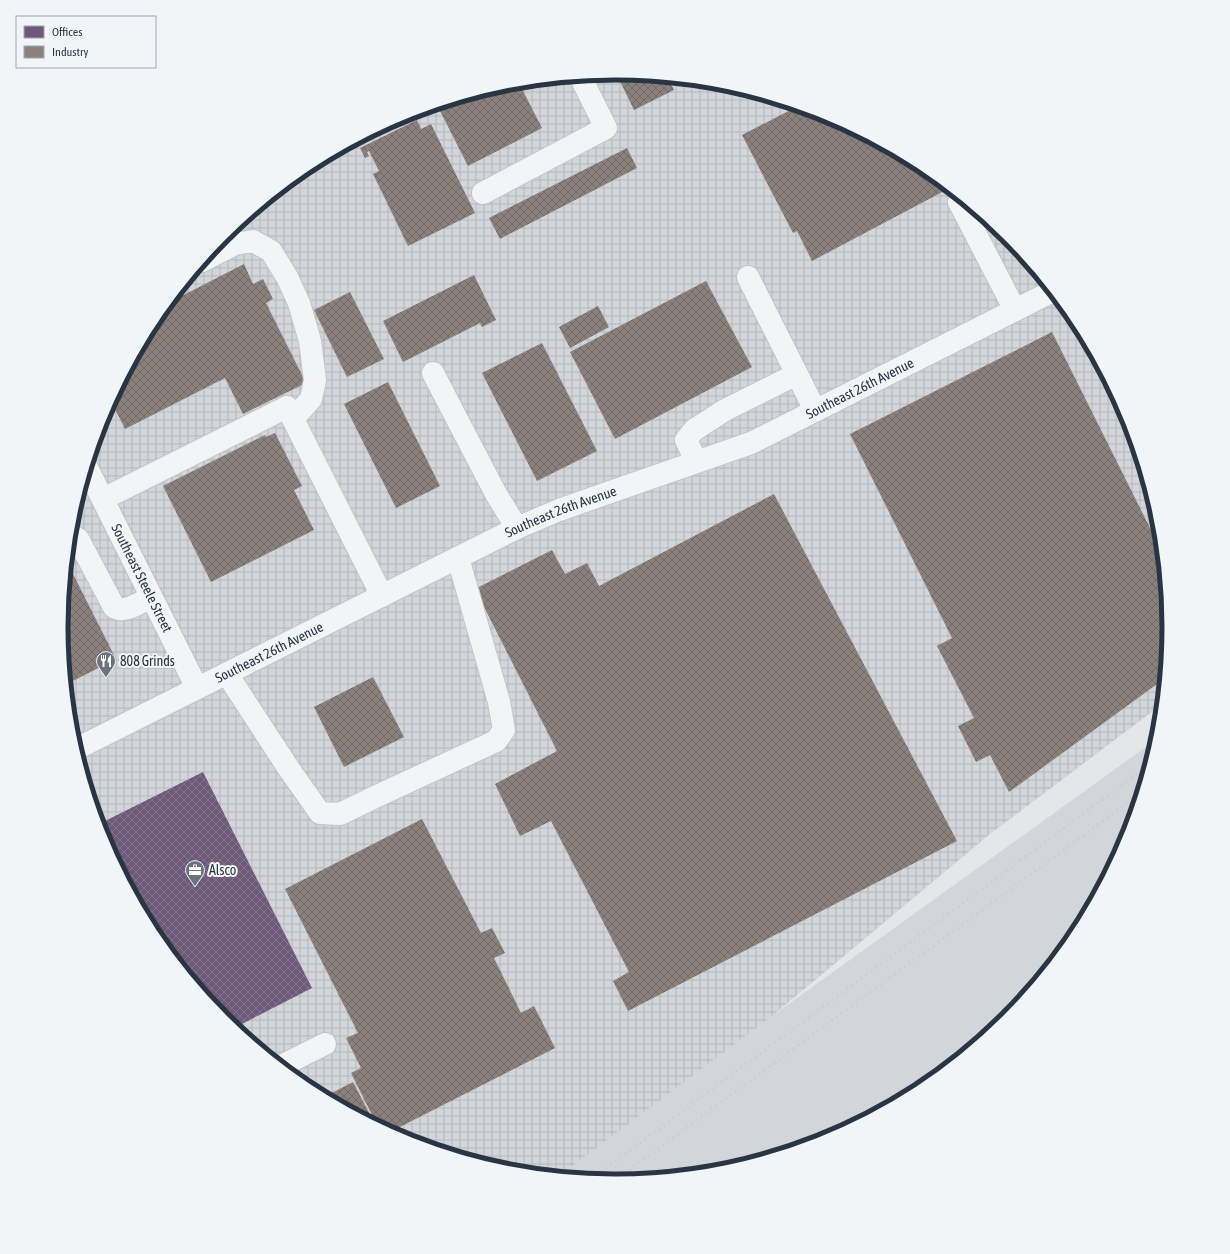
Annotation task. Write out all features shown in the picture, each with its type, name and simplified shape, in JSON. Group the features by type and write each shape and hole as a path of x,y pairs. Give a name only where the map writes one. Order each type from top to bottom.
{"street":[{"path":"483,194 606,128 582,81"},
{"path":"959,202 1015,310"},
{"path":"215,255 235,244 253,242 271,251 287,277 299,303 310,341 315,380 312,399 293,419"},
{"path":"748,277 815,410"},
{"name":"Southeast 26th Avenue","path":"82,746 517,528 559,510 751,443 1048,293"},
{"path":"433,373 496,494 517,528"},
{"path":"696,461 686,440 694,430 725,410 797,374"},
{"path":"103,500 287,407 382,596"},
{"name":"Southeast Steele Street","path":"90,474 197,688"},
{"path":"76,537 114,607 119,610 125,609 151,597"},
{"path":"227,674 289,769 320,813 340,814 496,741 504,730 499,702 458,558"},
{"path":"286,1064 325,1044"}],"shaded area":[{"path":"579,81 651,81 722,91 757,99 791,109 857,136 919,172 948,193 1002,240 1026,266 1070,323 1106,385 1133,451 1143,485 1151,520 1161,591 1161,663 1155,709 990,834 772,1016 565,1171 508,1163 473,1155 439,1145 373,1118 341,1101 282,1061 228,1014 195,977 129,877 97,803 79,734 73,698 69,663 69,591 79,520 87,485 97,451 124,385 141,353 181,294 228,240 254,216 311,172 342,153 373,136 439,109 508,91 544,85"},
{"path":"1148,745 1133,803 1120,836 1106,869 1089,901 1070,931 1049,960 1002,1014 948,1061 919,1082 857,1118 791,1145 757,1155 722,1163 651,1173 615,1174 565,1171 772,1016"}],"building: Offices":[{"name":"Alsco","path":"203,772 312,988 240,1025 204,988 160,931 124,869 104,821"}],"building: Industry":[{"path":"619,80 671,83 674,90 634,110"},
{"path":"522,89 542,128 468,166 439,109 473,99"},
{"path":"792,109 857,136 919,172 945,191 812,261 797,231 793,233 742,135"},
{"path":"417,120 421,129 431,124 475,213 408,246 373,174 379,171 369,151 367,152 369,156 365,158 360,148"},
{"path":"627,148 637,168 500,239 489,218"},
{"path":"244,264 253,284 263,279 273,299 266,303 306,383 243,414 225,378 125,429 114,408 124,385 141,353 178,298"},
{"path":"474,275 496,320 482,327 480,323 403,362 383,321"},
{"path":"706,281 752,367 615,439 570,352"},
{"path":"350,292 384,359 347,377 314,310"},
{"path":"598,306 609,327 570,348 559,327"},
{"path":"1052,332 1154,535 1161,591 1162,627 1159,683 1009,792 990,755 976,762 958,726 974,718 937,646 952,638 850,434"},
{"path":"542,343 597,451 537,481 482,373"},
{"path":"388,382 440,486 396,508 344,404"},
{"path":"275,433 302,486 294,490 314,530 211,582 163,486 265,435 266,437"},
{"path":"774,494 957,841 628,1011 613,981 629,972 551,821 520,836 495,784 557,751 475,589 552,550 565,574 587,563 599,586"},
{"path":"71,571 116,659 71,682 68,627"},
{"path":"373,677 404,737 344,767 314,707"},
{"path":"422,819 481,933 492,928 505,953 494,958 521,1013 534,1006 555,1048 397,1128 374,1118 351,1073 361,1068 346,1038 358,1033 285,889"},
{"path":"353,1082 371,1117 341,1101 330,1094"}],"railway":[{"path":"598,1174 1143,770"},
{"path":"624,1174 1135,798"}],"place":[{"name":"808 Grinds","path":"106,678"},
{"name":"Alsco","path":"195,887"}]}
